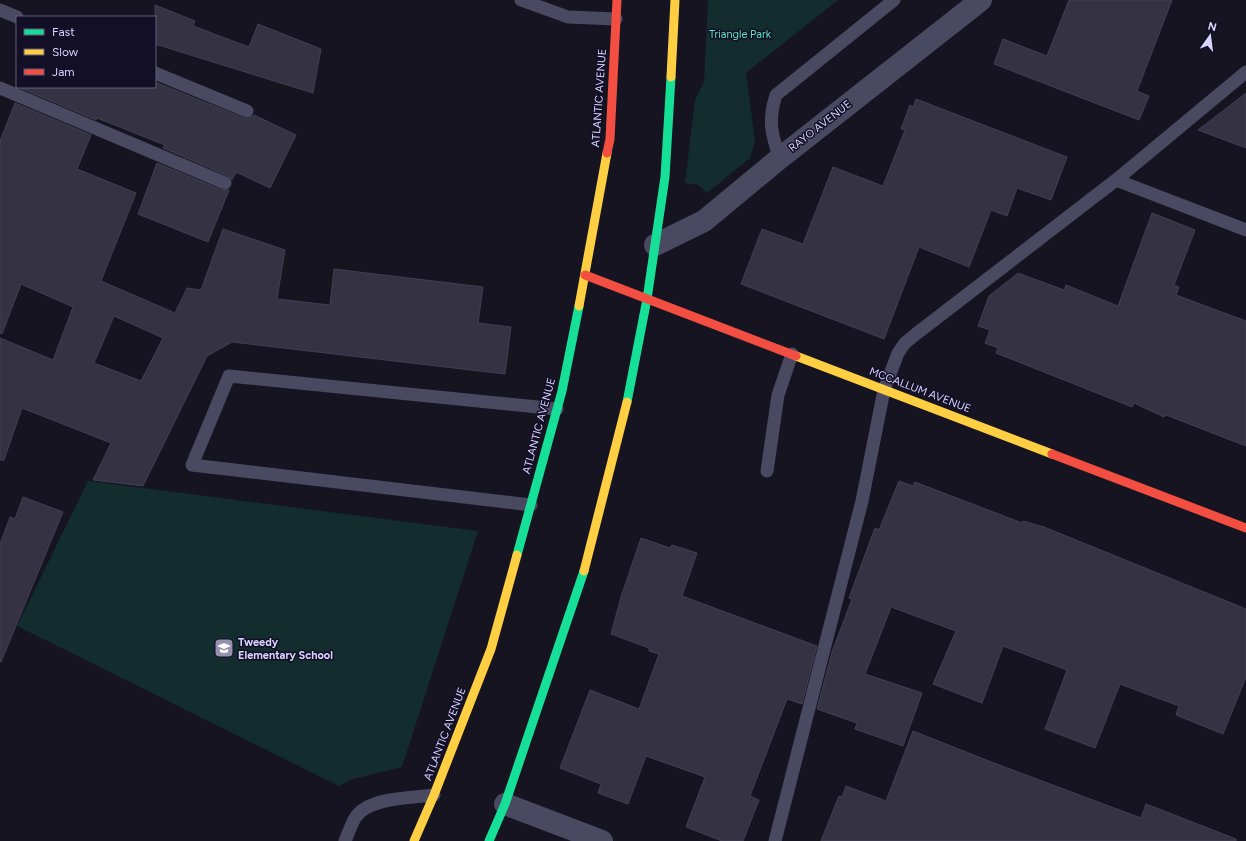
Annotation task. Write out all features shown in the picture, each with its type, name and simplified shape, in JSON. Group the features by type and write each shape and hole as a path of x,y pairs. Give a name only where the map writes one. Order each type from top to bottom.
{"main road":[{"name":"ATLANTIC AVENUE","path":"414,841 434,796 491,649 557,409 585,276 610,139 617,0"},
{"path":"489,841 505,804 585,567 624,421 647,299 665,176 675,0"},
{"name":"MCCALLUM AVENUE","path":"585,276 1246,528"}],"street":[{"name":"RAYO AVENUE","path":"655,245 704,221 780,158 981,0"},
{"path":"505,804 602,841"}],"lane":[{"path":"520,0 568,17 616,19"},
{"path":"780,158 771,134 771,112 776,95 894,0"},
{"path":"0,10 16,17"},
{"path":"775,841 862,501 884,390 898,353 904,343 1116,180 1246,72"},
{"path":"156,73 247,111"},
{"path":"0,88 225,183"},
{"path":"1116,180 1246,230"},
{"path":"767,472 778,395 792,354"},
{"path":"530,505 192,465 229,376 557,409"},
{"path":"345,841 356,817 370,806 380,802 434,796"}],"green space":[{"name":"Triangle Park","path":"708,0 838,0 746,73 755,141 750,158 707,193 698,185 685,183 695,100 704,82"},
{"name":"Tweedy Elementary School","path":"88,481 478,531 402,767 353,779 339,786 17,626"}],"building":[{"path":"1069,0 1172,0 1137,91 1149,96 1139,120 994,64 1003,39 1047,56"},
{"path":"155,5 195,21 193,26 249,47 258,24 321,49 313,93 156,44"},
{"path":"156,82 244,118 248,119 254,115 296,135 270,188 236,172 232,180 228,176 163,148 165,145 97,118 96,120 20,88 156,88"},
{"path":"1246,93 1246,148 1198,130"},
{"path":"916,99 1067,157 1051,200 1017,188 1007,216 991,210 969,267 919,247 884,339 741,284 762,229 803,244 833,167 883,186 905,130 901,129 910,105 913,107"},
{"path":"15,103 91,135 77,169 136,193 101,281 175,313 187,288 201,290 223,229 285,250 277,299 330,305 334,269 483,287 478,323 511,327 505,374 232,342 207,356 143,486 93,480 111,443 22,408 4,460 0,460 0,338 53,360 73,307 21,284 2,334 0,333 0,141","holes":["114,316 163,338 141,381 94,363"]},
{"path":"157,163 222,190 229,190 208,242 138,214"},
{"path":"1152,213 1195,230 1174,285 1179,287 1176,295 1246,321 1246,446 1166,415 1164,417 1134,403 1132,407 996,353 998,348 985,343 990,330 978,326 989,296 1018,273 1064,290 1066,285 1118,306"},
{"path":"899,481 913,486 915,482 1022,523 1023,521 1044,527 1246,609 1246,677 1223,734 1176,715 1179,706 1120,684 1095,748 1045,729 1067,670 1003,646 982,703 933,684 956,631 891,607 865,674 922,693 903,746 855,729 857,723 817,709 832,652 852,599 849,598 875,528 879,530"},
{"path":"23,497 63,512 0,662 0,544 10,517 15,519"},
{"path":"641,538 670,548 672,545 697,553 682,596 817,646 802,704 787,699 750,796 759,800 743,841 722,841 686,827 705,777 646,756 628,804 598,793 601,784 560,768 590,690 639,709 659,654 649,651 649,648 611,634 621,597"},
{"path":"913,731 1141,818 1146,804 1236,839 1236,841 821,841 839,796 842,797 846,786 886,801"}],"traffic: fast":[{"path":"627,402 647,299 665,177 671,77"},
{"path":"517,555 562,391 579,306"},
{"path":"489,841 505,804 584,571"}],"traffic: slow":[{"path":"671,77 675,0"},
{"path":"579,306 607,153"},
{"path":"796,356 1052,454"},
{"path":"584,571 627,402"},
{"path":"414,841 434,795 491,649 517,555"}],"traffic: jam":[{"path":"607,153 610,139 617,0"},
{"path":"585,275 796,356"},
{"path":"1052,454 1246,528"}],"place":[{"name":"Tweedy Elementary School","path":"224,648"}]}
